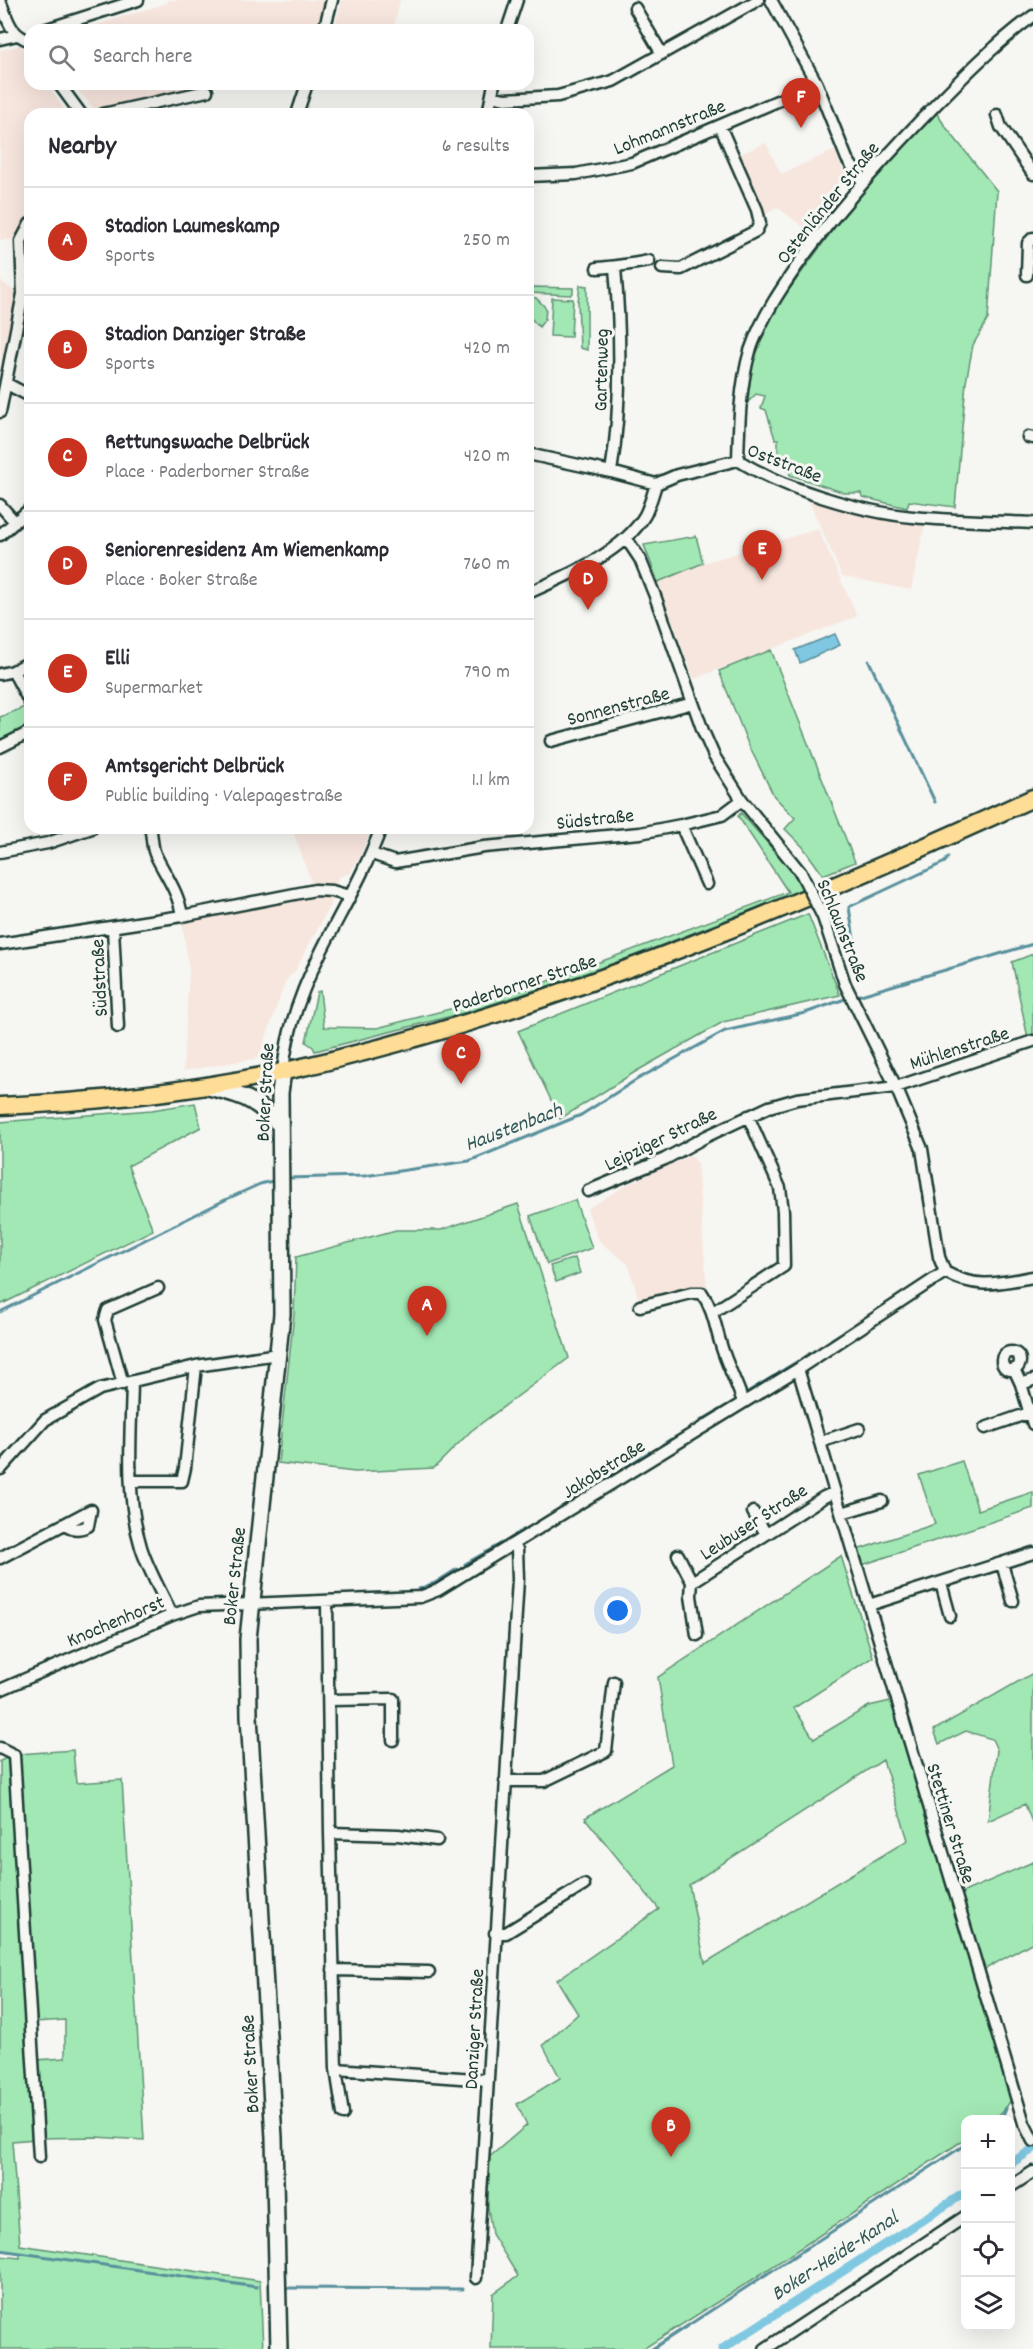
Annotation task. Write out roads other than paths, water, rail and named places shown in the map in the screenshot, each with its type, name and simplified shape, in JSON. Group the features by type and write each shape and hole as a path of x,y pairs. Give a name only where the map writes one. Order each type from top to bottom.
{"main road":[{"name":"Paderborner Straße","path":"0,1106 108,1098 204,1085 283,1071 443,1031 601,979 703,941 1033,798"},
{"name":"Boker Straße","path":"279,2349 274,2138 249,1716 248,1639 282,1314 280,1125 283,1071"},
{"path":"204,1085 250,1099 263,1107 280,1125"}],"street":[{"path":"63,24 138,0"},
{"path":"326,24 332,0"},
{"path":"492,96 505,99 572,93 613,81 758,0"},
{"path":"771,0 817,84 847,159 863,182"},
{"path":"0,1 9,27 24,38"},
{"path":"508,24 513,1"},
{"path":"635,8 662,54"},
{"name":"Ostenländer Straße","path":"738,459 744,377 760,328 784,284 863,182 973,67 1033,16"},
{"path":"0,39 17,35"},
{"name":"Lohmannstraße","path":"534,176 576,174 632,163 817,84"},
{"path":"63,90 77,108"},
{"path":"299,108 305,90"},
{"path":"489,108 493,90"},
{"path":"130,108 207,91"},
{"path":"997,115 1001,127 1033,174"},
{"path":"662,267 681,268 756,231 760,223 757,210 720,126"},
{"path":"0,412 23,294 21,241 24,235"},
{"path":"1027,274 1028,243 1033,238"},
{"path":"597,268 615,268 620,265 650,261"},
{"name":"Gartenweg","path":"611,472 616,443 619,337 615,268"},
{"path":"7,384 24,393"},
{"path":"534,455 656,484 644,517 626,538 577,570 534,589"},
{"name":"Oststraße","path":"656,484 677,475 738,459 756,471 789,484 858,506 910,517 1033,523"},
{"path":"0,505 15,522"},
{"path":"0,535 24,515"},
{"name":"Schlaunstraße","path":"626,538 644,568 714,756 742,800 801,873 823,917 848,989 896,1087 922,1149 939,1257 945,1272"},
{"path":"0,674 24,665"},
{"path":"13,671 24,692"},
{"name":"Sonnenstraße","path":"551,741 693,703"},
{"path":"0,747 24,735"},
{"name":"Südstraße","path":"372,854 395,862 484,847 640,832 722,815 742,800"},
{"path":"681,825 707,884"},
{"path":"0,852 48,843 74,834"},
{"path":"152,834 155,854 171,880 181,905 182,916"},
{"name":"Boker Straße","path":"283,1071 286,1043 297,1002 372,854 379,834"},
{"name":"Südstraße","path":"0,944 113,928 315,890 332,891 349,896"},
{"name":"Südstraße","path":"113,928 118,1027"},
{"name":"Mühlenstraße","path":"896,1087 1033,1041"},
{"name":"Leipziger Straße","path":"588,1191 665,1159 748,1116 797,1099 896,1087"},
{"name":"Leipziger Straße","path":"713,1311 784,1266 783,1211 780,1188 748,1116"},
{"path":"945,1272 968,1283 979,1284 1033,1277"},
{"name":"Jakobstraße","path":"250,1605 420,1597 438,1590 798,1369 945,1272"},
{"path":"158,1288 108,1310 105,1320 127,1383 135,1522 142,1550 172,1615"},
{"path":"640,1306 700,1292 713,1311 724,1355 743,1402"},
{"path":"1,1469 45,1420 100,1389 196,1366 278,1354"},
{"path":"131,1481 182,1481 196,1366"},
{"name":"Stettiner Straße","path":"798,1369 1020,2112 1032,2139"},
{"path":"1014,1369 1022,1384 1033,1424"},
{"path":"1022,1384 1033,1380"},
{"path":"985,1428 1029,1413"},
{"path":"820,1442 859,1429"},
{"name":"Leubuser Straße","path":"692,1582 835,1492"},
{"path":"842,1513 882,1501"},
{"path":"753,1512 766,1534"},
{"path":"0,1558 65,1524"},
{"name":"Danziger Straße","path":"476,2278 518,1579 517,1549 514,1544"},
{"path":"869,1605 1033,1553"},
{"name":"Leubuser Straße","path":"678,1555 692,1582 691,1596 697,1635"},
{"path":"1002,1564 1013,1601"},
{"path":"941,1582 950,1616"},
{"path":"327,1602 336,2069 343,2114"},
{"name":"Knochenhorst","path":"0,1690 172,1615 198,1606 250,1605"},
{"path":"505,1781 544,1781 606,1751 614,1682"},
{"path":"329,1700 393,1699 393,1740"},
{"path":"0,1748 14,1755 39,2157"},
{"path":"330,1833 398,1835 437,1840"},
{"path":"495,1933 506,1933 584,1885"},
{"path":"333,1971 429,1972"},
{"path":"336,2069 488,2080"},
{"path":"1015,2184 1033,2172"},
{"path":"765,2349 961,2219"}],"water":[{"path":"835,634 840,645 800,663 795,650"}],"waterway":[{"path":"869,661 935,802"},
{"path":"858,966 849,907 945,862 948,857"},
{"name":"Haustenbach","path":"854,997 1033,944"},
{"name":"Haustenbach","path":"286,1178 364,1176 469,1161 581,1115 636,1080 725,1031 805,1013 848,998"},
{"name":"Haustenbach","path":"0,1312 227,1199 260,1184 277,1180"},
{"path":"832,1339 855,1325"},
{"path":"808,1355 814,1351"},
{"path":"780,1372 798,1361"},
{"path":"749,1391 774,1376"},
{"path":"700,1421 726,1406"},
{"path":"662,1445 671,1439"},
{"path":"624,1468 649,1452"},
{"path":"592,1488 614,1474"},
{"path":"543,1519 579,1496"},
{"path":"515,1535 525,1529"},
{"path":"465,1564 502,1543"},
{"path":"419,1589 435,1583 457,1569"},
{"path":"1003,2115 1006,2108"},
{"path":"652,2349 961,2147"},
{"name":"Boker-Heide-Kanal","path":"1015,2161 1033,2149"},
{"name":"Boker-Heide-Kanal","path":"722,2349 961,2195"},
{"path":"0,2250 257,2287"},
{"path":"287,2288 463,2289"}],"place":[{"name":"Amtsgericht Delbrück","path":"801,128"},
{"name":"Elli","path":"762,580"},
{"name":"Seniorenresidenz Am Wiemenkamp","path":"588,610"},
{"name":"Rettungswache Delbrück","path":"461,1084"},
{"name":"Stadion Laumeskamp","path":"427,1336"},
{"name":"Stadion Danziger Straße","path":"671,2157"}]}
